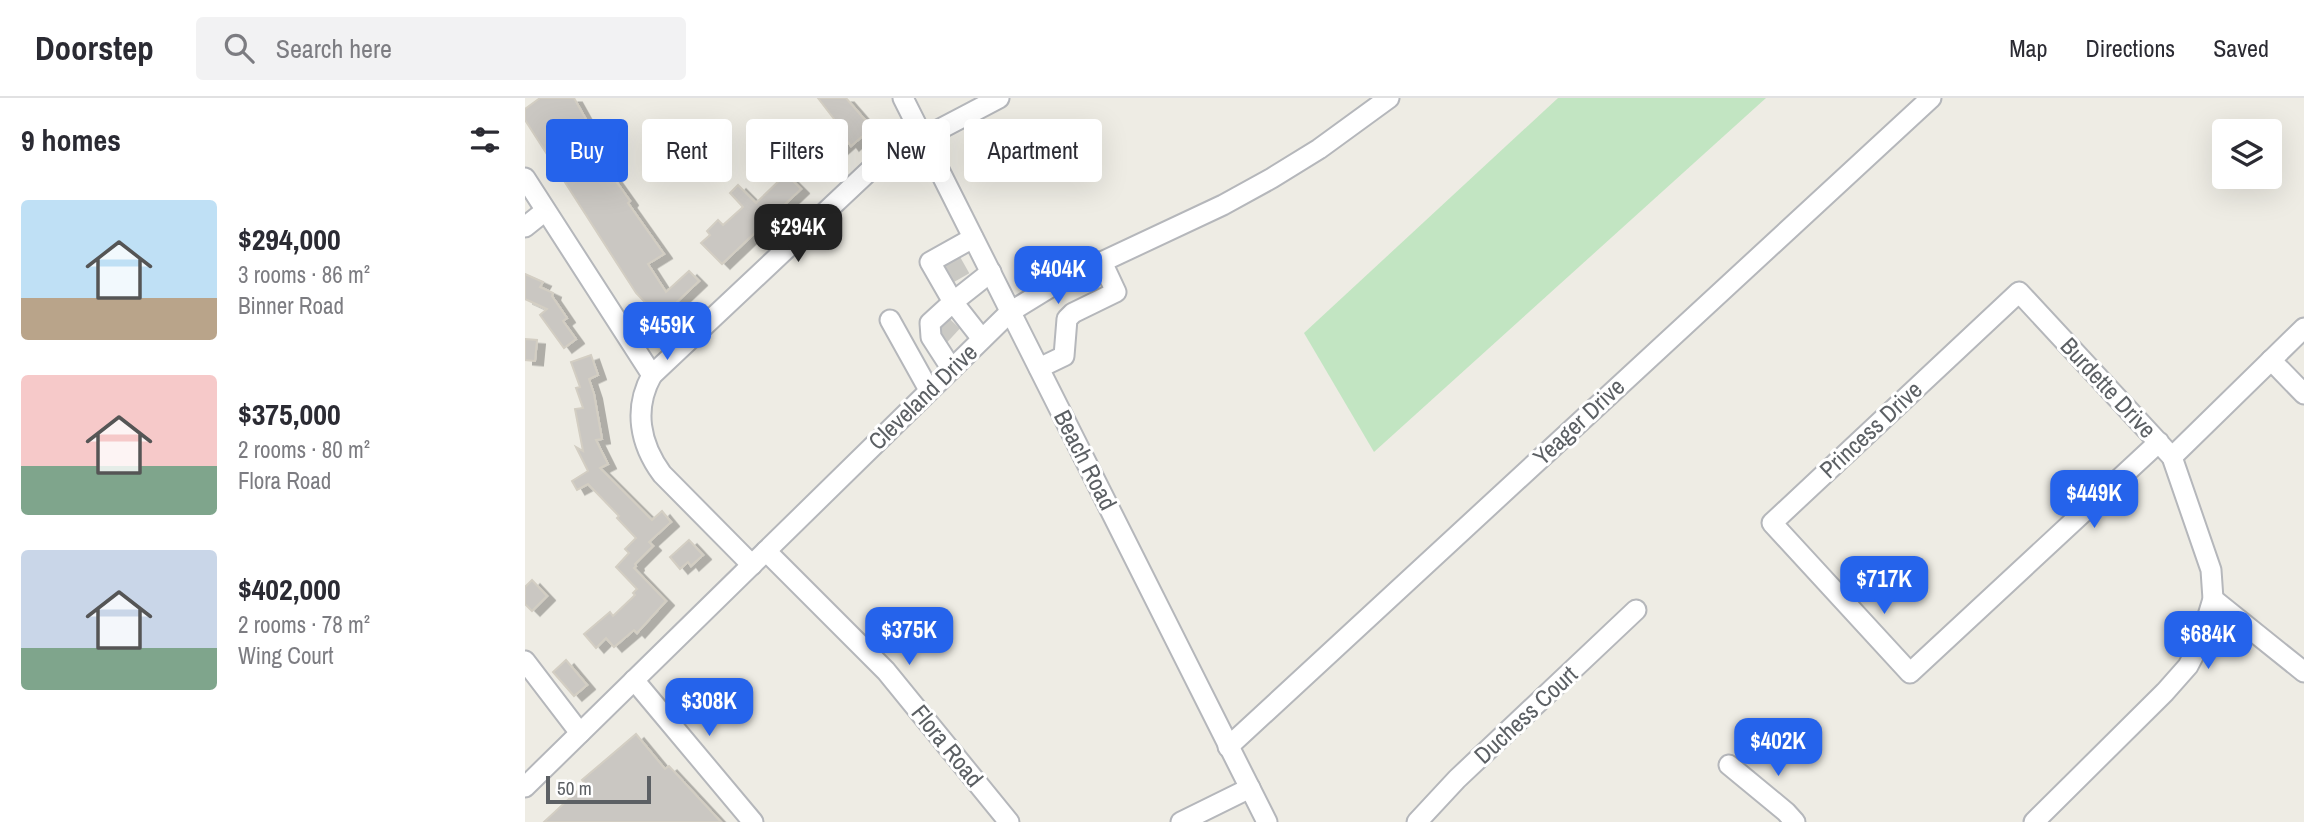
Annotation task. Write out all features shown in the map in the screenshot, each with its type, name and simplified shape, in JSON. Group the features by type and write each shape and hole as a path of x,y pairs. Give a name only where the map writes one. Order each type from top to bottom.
{"street":[{"name":"Beach Road","path":"903,98 914,119"},
{"path":"950,119 999,98"},
{"name":"Cleveland Drive","path":"525,787 1010,312 1057,284 1223,205 1272,178 1319,149 1389,98"},
{"name":"Yeager Drive","path":"1228,747 1931,98"},
{"path":"525,178 652,375 865,182"},
{"name":"Beach Road","path":"945,182 1267,822"},
{"path":"525,227 545,211"},
{"path":"951,368 952,300 973,238"},
{"path":"1039,368 1064,356 1067,319 1073,313 1116,292 1102,262"},
{"path":"952,300 991,272"},
{"path":"1057,284 1073,313"},
{"name":"Burdette Drive","path":"1970,337 2019,292 2172,457 2211,570 2213,599 2199,645 2187,666 2165,692 2034,822"},
{"path":"952,300 982,339"},
{"path":"890,320 929,390"},
{"path":"2172,457 2304,328"},
{"name":"Princess Drive","path":"1970,337 1772,523 1910,673 2159,442"},
{"path":"2271,360 2304,394"},
{"name":"Flora Road","path":"652,375 641,402 643,441 662,474 886,671 1009,822"},
{"path":"2213,599 2304,672"},
{"name":"Duchess Court","path":"1417,822 1457,779 1636,610"},
{"path":"525,661 580,733"},
{"path":"634,680 753,822"},
{"path":"1730,765 1786,811 1795,822"},
{"path":"1181,822 1250,788"}],"green space":[{"path":"1558,98 1766,98 1374,452 1304,333"}],"building":[{"path":"540,98 574,98 586,119 546,119 546,153 525,120 525,109"},
{"path":"818,98 846,98 864,119 862,119 862,137 851,146 848,142 848,119 834,119"},
{"path":"565,182 617,182 664,254 648,264 666,292 689,271 699,281 660,318 636,293"},
{"path":"778,182 794,182 801,189 722,264 701,243 710,235 707,231 718,220 723,225 743,207 730,193 738,185 756,203"},
{"path":"525,274 543,282 540,287 553,293 552,296 567,318 563,321 576,339 564,348 540,315 547,309 525,299"},
{"path":"525,339 537,340 535,361 525,360"},
{"path":"591,355 598,375 589,379 602,439 596,440 608,464 600,468 652,520 662,511 671,522 649,542 653,546 634,568 666,601 637,633 634,630 614,647 606,638 596,648 584,634 610,612 613,616 635,595 633,593 637,589 616,567 629,553 625,549 636,538 588,484 577,490 572,481 588,471 576,447 583,451 575,409 583,408 576,388 580,387 571,362"},
{"path":"689,540 703,555 691,566 688,562 680,569 670,557"},
{"path":"532,580 547,596 532,611 525,604 525,587"},
{"path":"566,660 587,685 574,696 553,672"},
{"path":"636,734 665,769 669,766 721,822 544,822 585,784 582,780"}],"tunnel":[{"path":"952,262 961,278"},
{"path":"940,336 953,322"}]}
